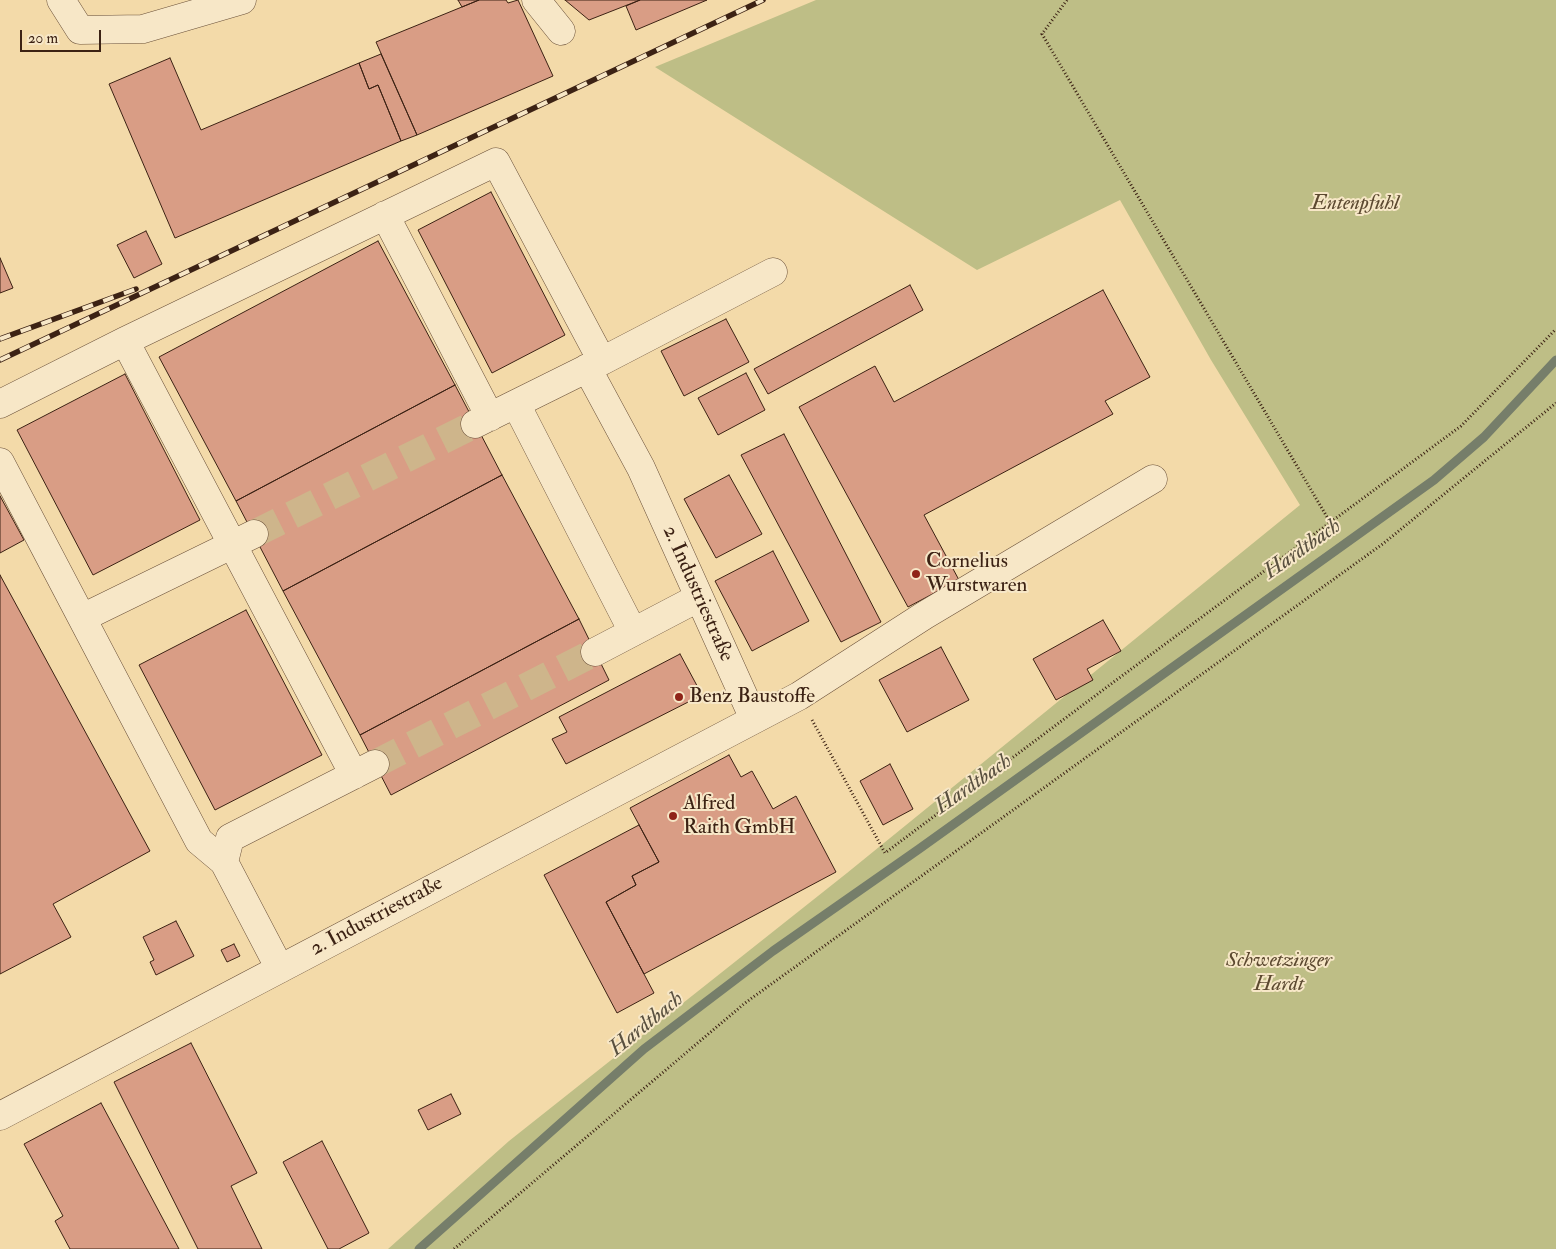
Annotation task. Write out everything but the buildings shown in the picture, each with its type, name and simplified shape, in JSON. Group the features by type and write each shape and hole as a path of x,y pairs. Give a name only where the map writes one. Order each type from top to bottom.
{"street":[{"path":"61,0 80,30 144,29 242,0"},
{"path":"536,0 561,31"},
{"name":"2. Industriestraße","path":"385,215 496,162 595,364 698,598 754,719"},
{"path":"0,404 385,215 483,420 772,272"},
{"path":"125,341 243,539 364,769 230,838 224,862"},
{"path":"516,404 634,632"},
{"path":"0,462 199,840 224,862 280,969"},
{"name":"2. Industriestraße","path":"0,1116 800,696 925,615 1153,479"},
{"path":"82,618 243,539"},
{"path":"595,652 698,598"}],"path":[{"path":"1067,0 1042,34 1330,522"},
{"path":"800,696 885,853 1461,426 1556,329"},
{"path":"454,1249 745,1003 1384,543 1556,403"}],"green space":[{"path":"816,0 1556,0 1556,1249 388,1249 509,1141 847,873 1300,505 1211,360 1120,200 977,270 655,67"}],"waterway":[{"name":"Hardtbach","path":"419,1249 644,1049 773,951 919,849 1434,480 1484,437 1556,360"}],"tunnel":[{"path":"254,534 475,424"},
{"path":"375,764 595,652"}],"railway":[{"path":"0,360 763,0"},
{"path":"0,339 136,289"}],"place":[{"name":"Cornelius Wurstwaren","path":"916,574"},
{"name":"Benz Baustoffe","path":"679,697"},
{"name":"Alfred Raith GmbH","path":"673,816"}],"park label":[{"name":"Entenpfuhl","path":"1355,204"},
{"name":"Schwetzinger Hardt","path":"1279,973"}]}
